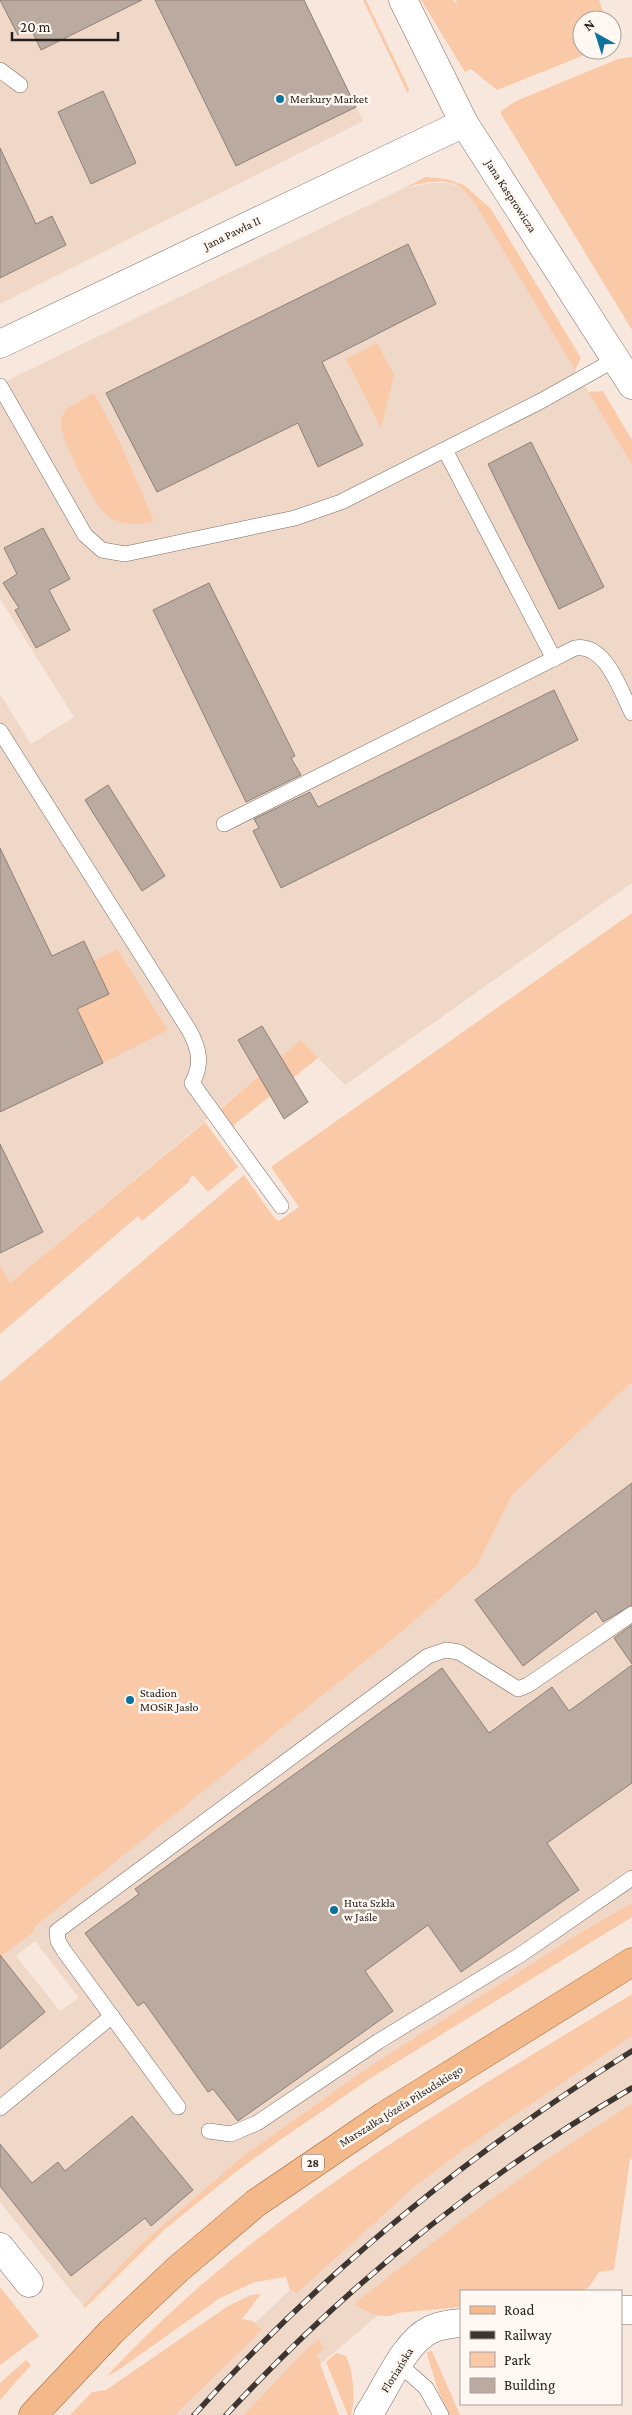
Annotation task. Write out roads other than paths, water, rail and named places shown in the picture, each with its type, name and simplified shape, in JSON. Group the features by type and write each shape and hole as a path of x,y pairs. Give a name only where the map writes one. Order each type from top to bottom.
{"main road":[{"name":"Marszałka Józefa Piłsudskiego","path":"33,2415 112,2331 178,2269 256,2202 384,2116 632,1962"}],"street":[{"name":"Jana Kasprowicza","path":"403,0 464,123 632,385"},
{"name":"Jana Pawła II","path":"0,344 464,123"},
{"path":"0,2247 29,2283"},
{"name":"Floriańska","path":"368,2415 411,2346 426,2332 444,2325 460,2323"}],"lane":[{"path":"0,70 20,85"},
{"path":"0,386 85,535 96,547 117,554 260,526 313,512 368,490 616,359"},
{"path":"445,450 554,659"},
{"path":"224,824 575,648 584,646 599,655 606,663 632,712"},
{"path":"0,731 189,1030 198,1049 199,1060 199,1068 192,1083 281,1206"},
{"path":"178,2107 58,1941 56,1935 61,1928 428,1656 446,1650 459,1652 518,1689 528,1685 632,1614"},
{"path":"209,2131 232,2134 247,2129 379,2041 520,1955 632,1878"},
{"path":"0,2108 112,2016"},
{"path":"399,2364 426,2388 441,2415"}],"railway":[{"path":"194,2415 294,2313 346,2264 401,2218 514,2130 632,2051"},
{"path":"226,2415 318,2322 417,2236 522,2158 632,2088"}],"place":[{"name":"Merkury Market","path":"280,99"},
{"name":"Stadion MOSiR Jasło","path":"130,1700"},
{"name":"Huta Szkła w Jaśle","path":"334,1910"}]}
